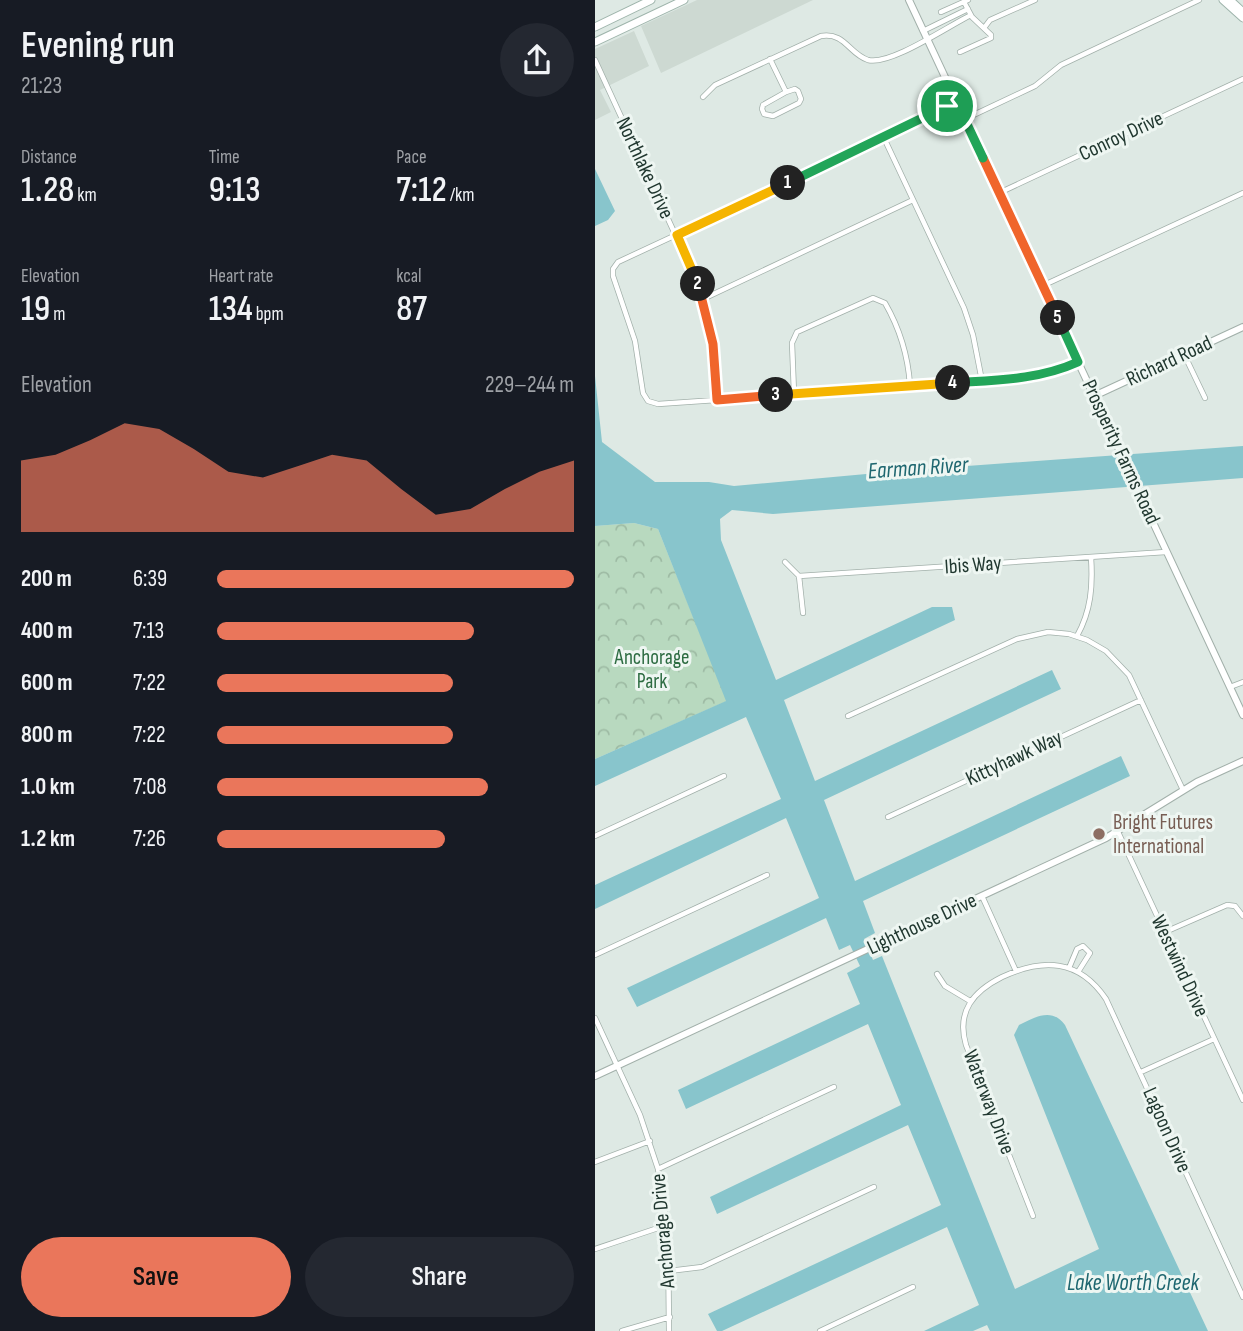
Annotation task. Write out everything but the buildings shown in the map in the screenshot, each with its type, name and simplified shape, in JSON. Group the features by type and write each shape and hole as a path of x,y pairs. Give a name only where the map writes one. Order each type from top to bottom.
{"main road":[{"path":"595,27 651,0"},
{"path":"595,42 684,0"},
{"path":"1223,0 1243,18"},
{"path":"1230,0 1243,12"}],"street":[{"name":"Prosperity Farms Road","path":"909,0 1243,715"},
{"path":"983,28 990,20 1023,2 1035,0"},
{"path":"965,120 1031,89 1061,65 1199,0"},
{"path":"940,12 966,1 971,15 991,35 991,38 960,52"},
{"path":"923,31 968,9"},
{"path":"703,97 715,85 826,35 843,39 866,59 879,61 971,15"},
{"name":"Northlake Drive","path":"595,60 677,235 703,299 713,344 717,400"},
{"path":"770,60 786,92"},
{"name":"Conroy Drive","path":"999,192 1243,79"},
{"path":"795,89 799,91 799,103 773,116 764,114 761,108 763,105 786,92 795,89"},
{"path":"956,101 884,138 618,262 613,273 630,321 643,393 648,401 658,404 1013,380 1045,374 1078,362"},
{"path":"884,138 968,319 982,381"},
{"path":"1042,286 1243,193"},
{"path":"703,299 913,200"},
{"path":"795,393 792,343 794,336 800,330 873,298 885,303 903,342 910,385"},
{"name":"Richard Road","path":"1094,396 1243,327"},
{"path":"1184,354 1205,398"},
{"name":"Ibis Way","path":"799,576 1167,552"},
{"path":"1077,636 1090,604 1093,577 1091,557"},
{"path":"785,562 799,576 803,613"},
{"path":"848,716 1017,639 1048,632 1077,636 1112,656 1129,675 1183,790"},
{"path":"1230,687 1243,681"},
{"name":"Kittyhawk Way","path":"888,817 1141,700"},
{"name":"Lighthouse Drive","path":"595,1076 1118,832 1183,790 1243,761"},
{"path":"595,836 724,776"},
{"name":"Westwind Drive","path":"1118,832 1243,1100"},
{"path":"595,955 767,875"},
{"path":"937,974 945,986 969,1001 988,984 1016,971 982,896"},
{"path":"1165,932 1227,905 1235,906 1243,916"},
{"path":"1069,968 1077,949 1086,947 1090,953 1089,957 1078,972"},
{"name":"Lagoon Drive","path":"1016,971 1045,964 1069,968 1094,984 1106,999 1243,1297"},
{"name":"Waterway Drive","path":"969,1001 963,1021 963,1037 1033,1216"},
{"name":"Anchorage Drive","path":"595,1018 650,1142 658,1169 667,1225 669,1331"},
{"path":"1141,1072 1214,1039"},
{"path":"658,1169 834,1087"},
{"path":"595,1163 650,1142"},
{"path":"669,1271 702,1268 874,1187"},
{"path":"595,1249 667,1225"},
{"path":"820,1331 913,1287"},
{"path":"622,1331 670,1317"}],"shaded area":[{"path":"697,0 813,0 661,73 641,26"},
{"path":"634,31 649,66 600,90 611,112 595,120 595,49"}],"green space":[{"name":"Anchorage Park","path":"634,523 658,529 727,701 595,759 595,526"}],"water":[{"path":"595,169 615,211 608,220 595,226"},
{"name":"Lake Worth Creek","path":"595,376 602,442 655,482 709,482 734,486 1243,446 1243,478 773,514 732,510 720,519 721,540 776,680 932,607 952,607 955,620 784,700 815,781 1052,670 1061,689 824,800 855,881 1121,756 1130,776 863,901 875,933 864,939 873,960 882,956 1015,1289 1099,1249 1014,1035 1019,1025 1049,1015 1055,1016 1065,1025 1208,1331 990,1331 987,1325 973,1331 924,1331 979,1305 947,1227 717,1331 708,1314 941,1205 908,1125 717,1214 710,1197 901,1105 868,1024 686,1109 678,1090 860,1004 847,973 860,966 850,945 839,950 826,918 637,1007 627,988 819,898 786,818 595,909 595,885 781,799 746,717 595,786 595,759 726,701 658,529 634,523 595,526"}],"place":[{"name":"Bright Futures International","path":"1099,834"}],"route":[{"path":"956,101 1078,362 1061,370 1013,380 717,400 709,322 697,282 677,235 947,106 956,101"}],"water label":[{"name":"Earman River","path":"918,468"}]}
